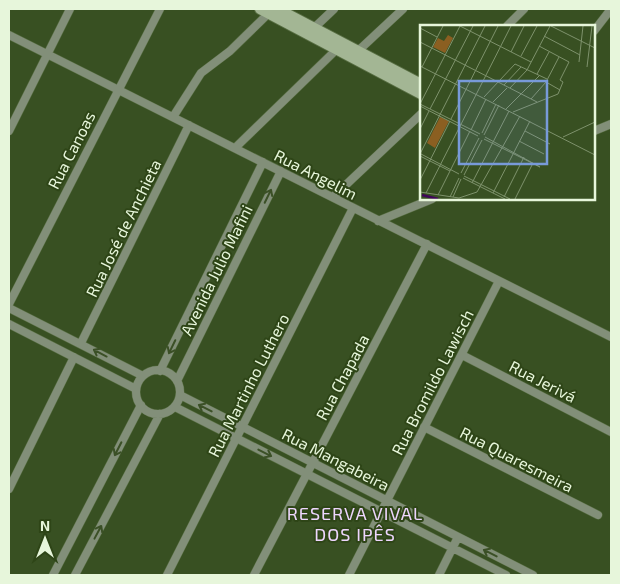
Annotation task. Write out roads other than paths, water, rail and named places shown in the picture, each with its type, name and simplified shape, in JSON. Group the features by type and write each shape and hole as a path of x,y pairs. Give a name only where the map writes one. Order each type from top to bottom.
{"street":[{"path":"9,131 70,9"},
{"name":"Rua Canoas","path":"9,306 117,90 160,9"},
{"path":"314,28 334,9"},
{"path":"358,50 404,9"},
{"path":"508,25 524,9"},
{"path":"595,30 611,9"},
{"path":"270,10 314,28 420,83"},
{"path":"270,10 337,49 420,93"},
{"path":"173,117 201,73 230,52 270,10"},
{"name":"Rua Angelim","path":"9,35 611,337"},
{"path":"235,148 337,49"},
{"path":"333,197 420,115"},
{"path":"595,131 611,124"},
{"name":"Rua José de Anchieta","path":"81,343 189,125"},
{"name":"Avenida Julio Mafini","path":"160,371 263,162"},
{"name":"Avenida Julio Mafini","path":"177,381 281,171"},
{"path":"378,220 429,200"},
{"name":"Rua Martinho Luthero","path":"167,575 353,208"},
{"name":"Rua Chapada","path":"254,575 427,244"},
{"name":"Rua Bromildo Lawisch","path":"349,575 499,281"},
{"path":"9,306 144,376"},
{"path":"9,324 136,390 141,406 146,410 160,414 166,413 175,407 180,395 177,381 172,376 160,371 151,372 144,376 136,390"},
{"name":"Rua Jerivá","path":"462,355 611,432"},
{"path":"9,489 74,357"},
{"name":"Rua Mangabeira","path":"180,395 529,574"},
{"path":"53,575 141,406"},
{"name":"Rua Mangabeira","path":"175,407 506,575"},
{"path":"76,575 160,414"},
{"name":"Rua Quaresmeira","path":"424,427 598,515"},
{"path":"439,575 458,537"}],"district":[{"name":"RESERVA VIVAL DOS IPÊS","path":"355,523"}]}
